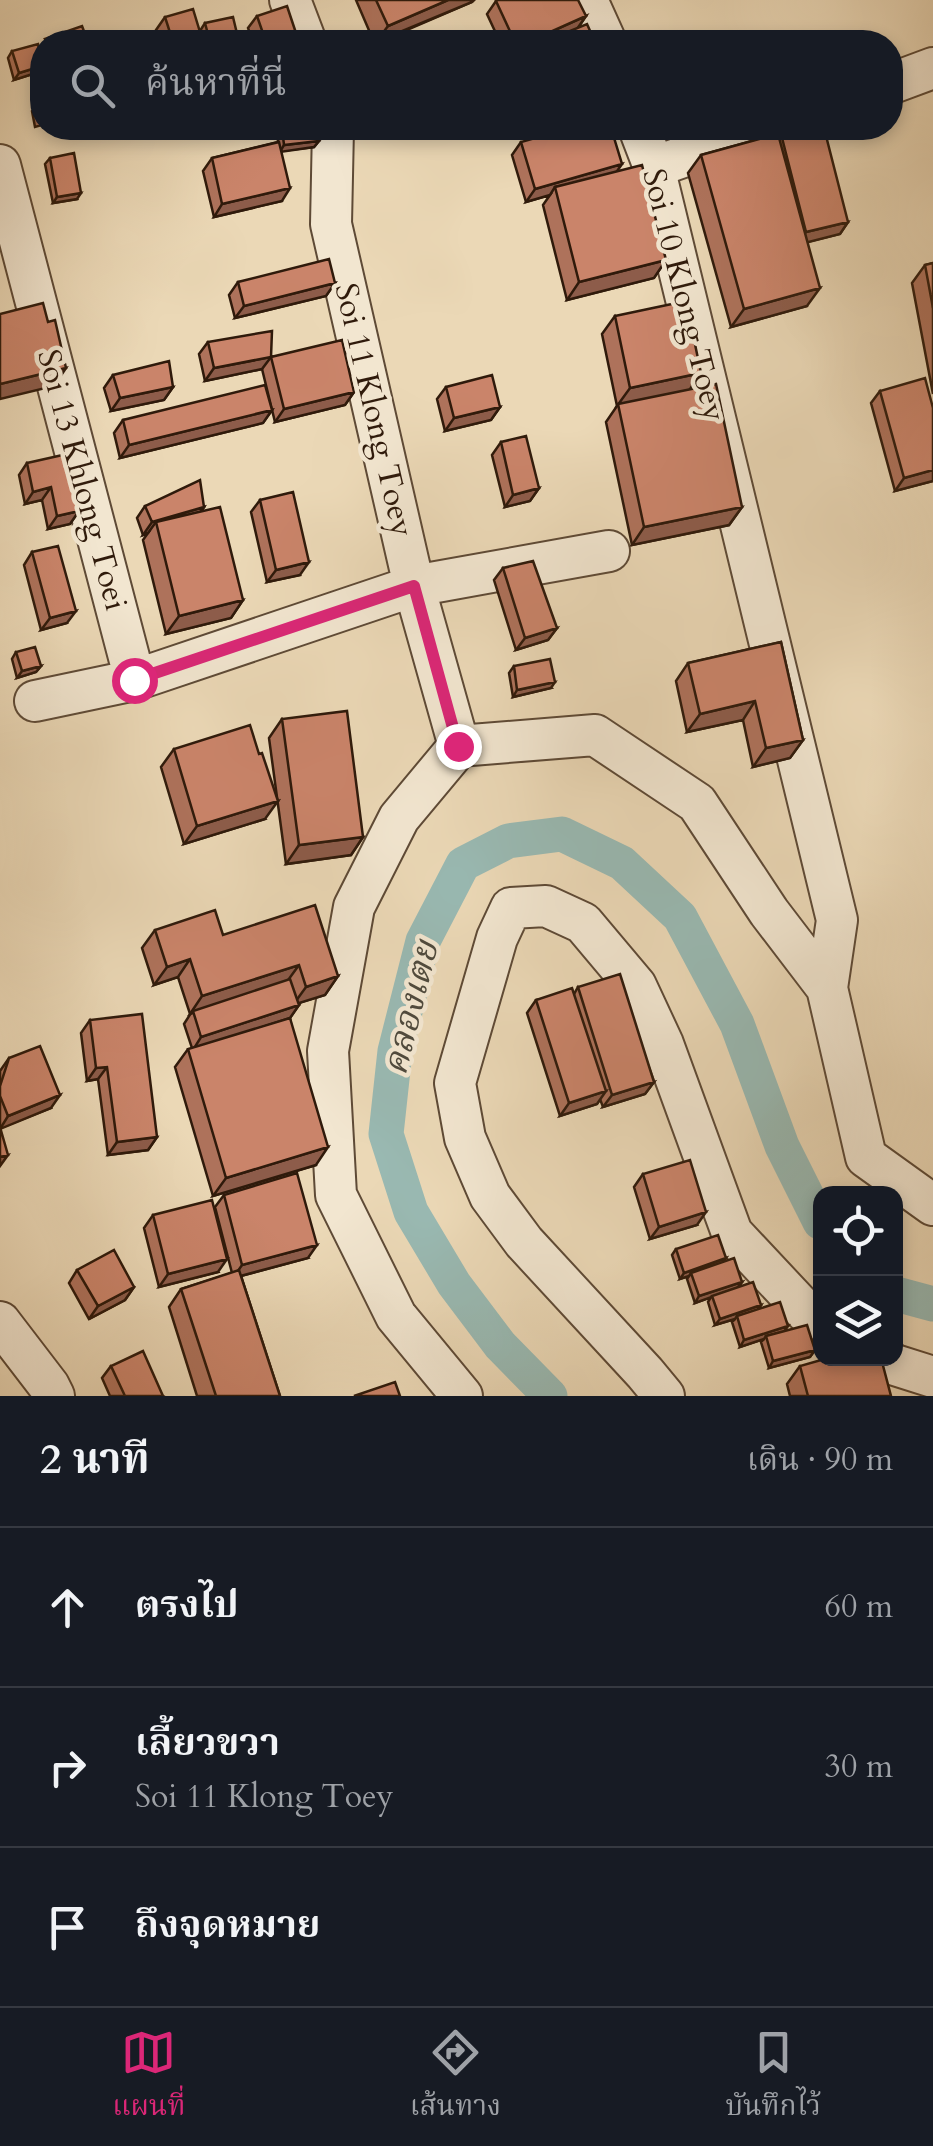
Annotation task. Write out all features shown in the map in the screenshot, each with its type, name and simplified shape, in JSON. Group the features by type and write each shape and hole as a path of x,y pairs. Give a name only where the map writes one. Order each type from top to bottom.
{"street":[{"path":"290,0 301,30"},
{"path":"587,0 601,30"},
{"path":"903,79 933,68"},
{"name":"Soi 11 Klong Toey","path":"333,140 331,224 414,586 458,746"},
{"name":"Soi 10 Klong Toey","path":"644,140 654,167 838,920 827,988"},
{"path":"654,167 732,140"},
{"name":"Soi 13 Khlong Toei","path":"0,165 134,680"},
{"path":"35,701 134,680 414,586 609,551"},
{"path":"462,1396 396,1316 336,1196 328,1051 354,907 399,818 458,746 595,735 697,803 769,912 827,988 866,1156 933,1205"},
{"path":"664,1396 524,1242 490,1196 465,1138 456,1083 497,938 510,908 546,906 583,922 636,986 663,1044 732,1232 813,1315"},
{"path":"0,1322 54,1396"},
{"path":"898,1366 933,1377"}],"building":[{"path":"376,0 448,0 388,26"},
{"path":"578,0 586,16 555,30 509,30 496,1"},
{"path":"287,6 295,30 262,30 257,16"},
{"path":"193,9 199,30 169,30 165,17"},
{"path":"233,17 236,30 207,30 205,23"},
{"path":"30,46 30,70 19,73 12,51"},
{"path":"283,140 319,141 284,145"},
{"path":"615,140 622,164 535,189 521,142"},
{"path":"756,140 780,140 820,288 744,309 701,155"},
{"path":"783,140 827,140 848,222 806,232"},
{"path":"279,142 290,188 222,204 212,158"},
{"path":"74,153 81,193 57,197 50,158"},
{"path":"642,165 666,260 579,282 555,187"},
{"path":"329,259 335,283 244,306 238,282"},
{"path":"933,263 933,308 925,265"},
{"path":"686,301 701,373 630,388 615,316"},
{"path":"43,303 48,322 55,320 66,368 0,384 0,314"},
{"path":"272,331 271,357 214,368 208,342"},
{"path":"342,340 354,392 284,409 271,357"},
{"path":"169,361 173,387 120,398 113,375"},
{"path":"492,375 500,407 454,418 446,387"},
{"path":"925,378 933,408 933,470 904,478 880,391"},
{"path":"716,384 742,507 644,527 618,404"},
{"path":"265,385 272,410 129,445 123,420"},
{"path":"526,436 539,488 513,495 501,442"},
{"path":"67,454 79,511 57,516 51,487 33,492 27,463"},
{"path":"200,480 204,507 152,522 145,506"},
{"path":"293,492 309,562 276,570 260,500"},
{"path":"220,507 243,600 179,616 156,522"},
{"path":"58,546 76,611 50,618 32,552"},
{"path":"533,561 557,628 525,638 503,568"},
{"path":"781,642 803,740 766,748 755,701 700,714 688,663"},
{"path":"35,647 41,666 22,671 16,652"},
{"path":"550,659 555,682 517,690 514,666"},
{"path":"347,711 363,837 299,845 282,719"},
{"path":"250,725 278,801 197,826 174,749"},
{"path":"315,905 338,976 306,987 299,965 202,996 190,959 167,967 155,930 215,910 223,935"},
{"path":"620,974 654,1082 612,1095 578,987"},
{"path":"290,979 299,1005 201,1037 193,1011"},
{"path":"572,988 606,1091 569,1103 536,1000"},
{"path":"142,1014 157,1137 117,1142 107,1067 96,1068 90,1020"},
{"path":"290,1018 328,1147 226,1178 188,1049"},
{"path":"40,1046 60,1095 8,1116 0,1086 9,1058"},
{"path":"0,1127 8,1155 0,1157"},
{"path":"690,1160 706,1212 659,1227 643,1174"},
{"path":"297,1173 317,1245 242,1265 224,1195"},
{"path":"212,1200 227,1259 168,1274 153,1215"},
{"path":"718,1235 726,1258 684,1273 676,1249"},
{"path":"114,1250 134,1287 98,1306 77,1270"},
{"path":"734,1258 742,1282 699,1296 691,1273"},
{"path":"239,1270 280,1396 216,1396 181,1289"},
{"path":"753,1282 761,1305 720,1319 712,1296"},
{"path":"780,1302 788,1326 744,1340 737,1316"},
{"path":"807,1325 813,1351 773,1361 766,1336"},
{"path":"143,1351 163,1396 125,1396 111,1366"},
{"path":"813,1362 813,1366 883,1366 891,1396 808,1396 800,1366"},
{"path":"395,1382 400,1396 354,1396"}],"waterway":[{"name":"คลองเตย","path":"550,1396 500,1345 454,1284 411,1212 386,1134 395,1051 423,941 463,864 508,841 562,834 622,863 680,917 737,1024 782,1146 813,1208"},
{"name":"คลองเตย","path":"903,1296 933,1304"}],"route":[{"path":"134,680 414,586 458,746"}]}
